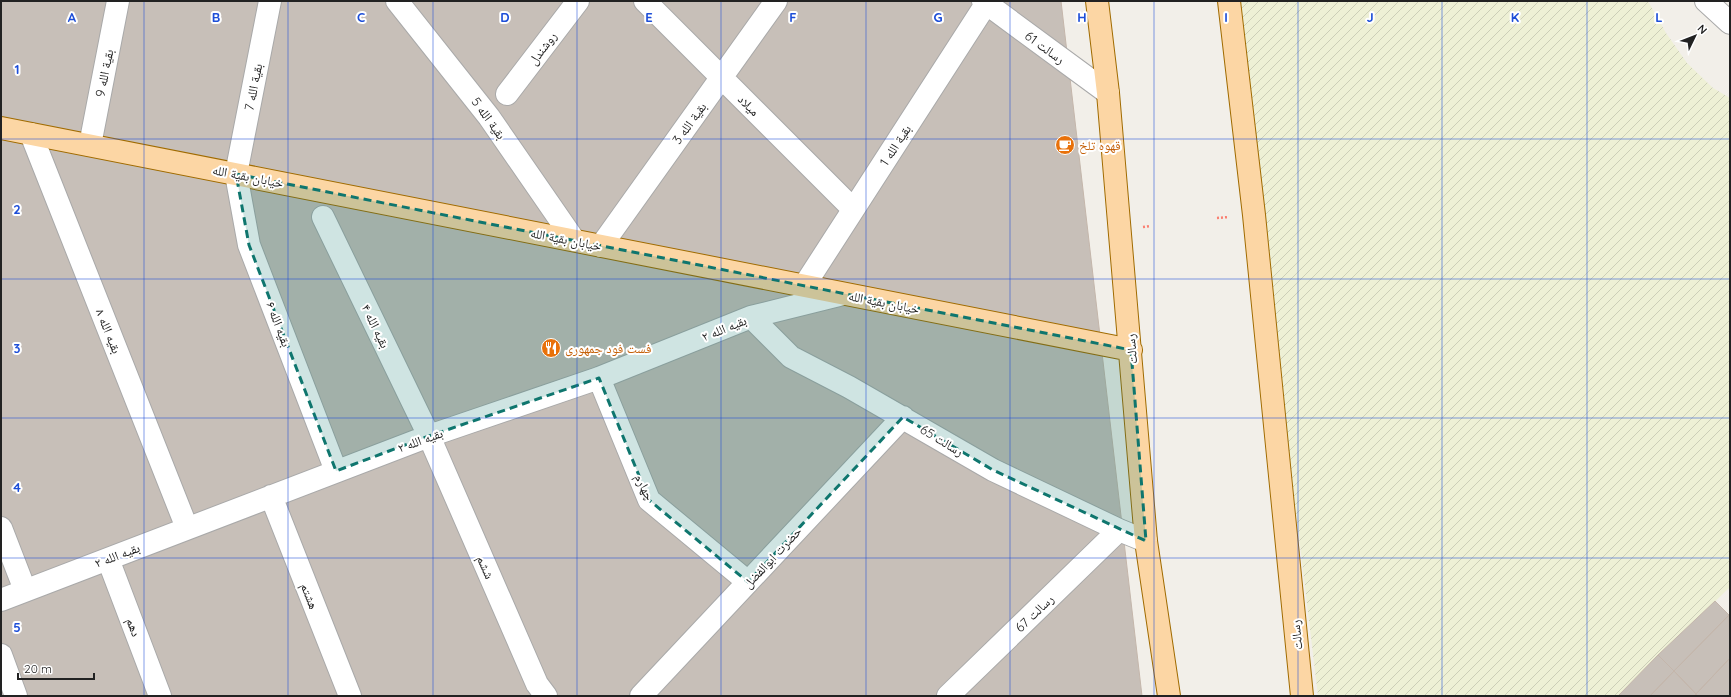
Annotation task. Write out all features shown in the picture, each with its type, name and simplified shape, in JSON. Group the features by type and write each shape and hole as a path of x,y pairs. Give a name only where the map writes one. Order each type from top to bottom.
{"main road":[{"name":"رسالت","path":"1097,1 1108,92 1146,541 1169,696"},
{"name":"رسالت","path":"1229,1 1254,215 1302,696"},
{"name":"خیابان بقیة الله","path":"1,128 1131,350"}],"street":[{"name":"بقیة الله 9","path":"90,145 118,1"},
{"name":"بقیة الله 7","path":"236,174 270,1"},
{"name":"بقیة الله 5","path":"397,1 489,117 574,240"},
{"name":"روشندل","path":"507,94 578,1"},
{"name":"میلاد","path":"645,1 854,209"},
{"name":"بقیة الله 3","path":"601,246 776,1"},
{"path":"1706,1 1728,17"},
{"name":"رسالت 61","path":"985,2 1108,92"},
{"name":"بقیة الله 1","path":"804,286 985,2"},
{"name":"بقیه الله ۸","path":"31,134 187,528"},
{"name":"بقیه الله ۶","path":"236,174 249,245 336,471"},
{"name":"بقیه الله ۴","path":"323,217 429,436"},
{"name":"بقیه الله ۲","path":"1,600 429,436 599,378 751,317 843,294"},
{"name":"رسالت 65","path":"751,317 791,357 903,417 993,470 1119,530 1146,541"},
{"name":"چهارم","path":"599,378 649,500 748,582"},
{"name":"حضرت ابوالفضل","path":"641,696 903,417"},
{"name":"ششم","path":"429,436 538,684 546,696"},
{"name":"هشتم","path":"271,496 350,696"},
{"path":"1,528 25,590"},
{"name":"رسالت 67","path":"948,696 1119,530"},
{"name":"دهم","path":"108,559 160,696"},
{"path":"1,655 16,696"}],"highlighted area":[{"path":"236,174 1131,350 1146,541 993,470 903,417 748,582 649,500 599,378 429,436 336,471 249,245"}],"green space":[{"path":"1235,1 1648,1 1666,33 1687,63 1713,88 1730,98 1730,587 1618,696 1318,696"}],"building":[{"name":"فست فود جمهوری","path":"1,1 1061,1 1142,696 1,696"},
{"path":"1715,601 1729,615 1674,671 1658,655"},
{"path":"1729,615 1730,658 1696,694 1674,671"},
{"path":"1658,655 1674,671 1650,696 1618,696"},
{"path":"1730,658 1730,696 1698,696 1696,694"},
{"path":"1674,671 1696,694 1694,696 1650,696"}],"place":[{"name":"قهوه تلخ","path":"1065,145"},
{"name":"فست فود جمهوری","path":"551,348"}]}
